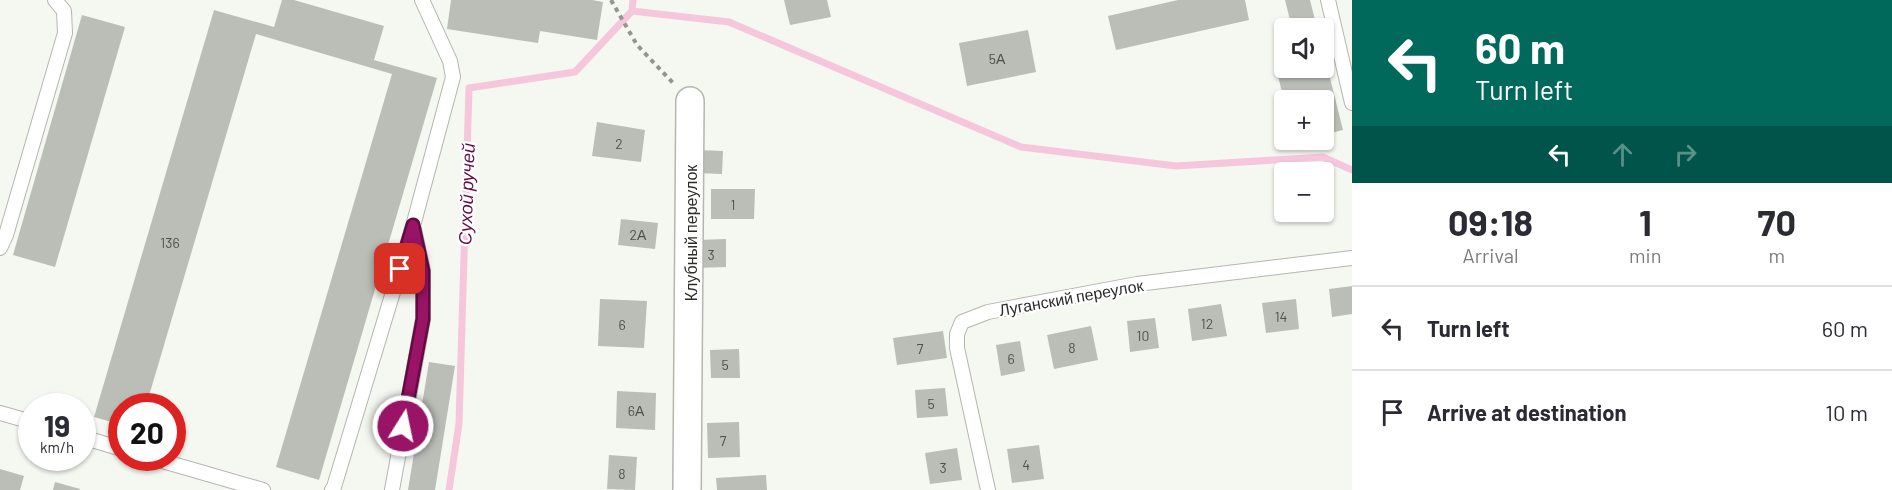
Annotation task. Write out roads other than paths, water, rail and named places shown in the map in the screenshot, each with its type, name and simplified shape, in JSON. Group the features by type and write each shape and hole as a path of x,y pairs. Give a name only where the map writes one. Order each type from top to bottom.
{"street":[{"name":"Клубный переулок","path":"687,490 690,101"}],"lane":[{"path":"0,248 6,236 65,33 64,11 55,0"},
{"path":"332,490 413,225 453,77 450,61 422,0"},
{"path":"1328,0 1352,103"},
{"path":"392,490 423,319 423,271 413,225"},
{"name":"Луганский переулок","path":"988,490 957,348 957,334 962,322 988,312 1137,285 1352,258"},
{"path":"0,413 18,418"},
{"path":"186,468 263,490"}],"waterway":[{"path":"633,0 632,11 729,22 1021,147 1176,166 1323,157 1352,170"},
{"name":"Сухой ручей","path":"449,490 459,424 469,88 575,72 632,11"}]}
